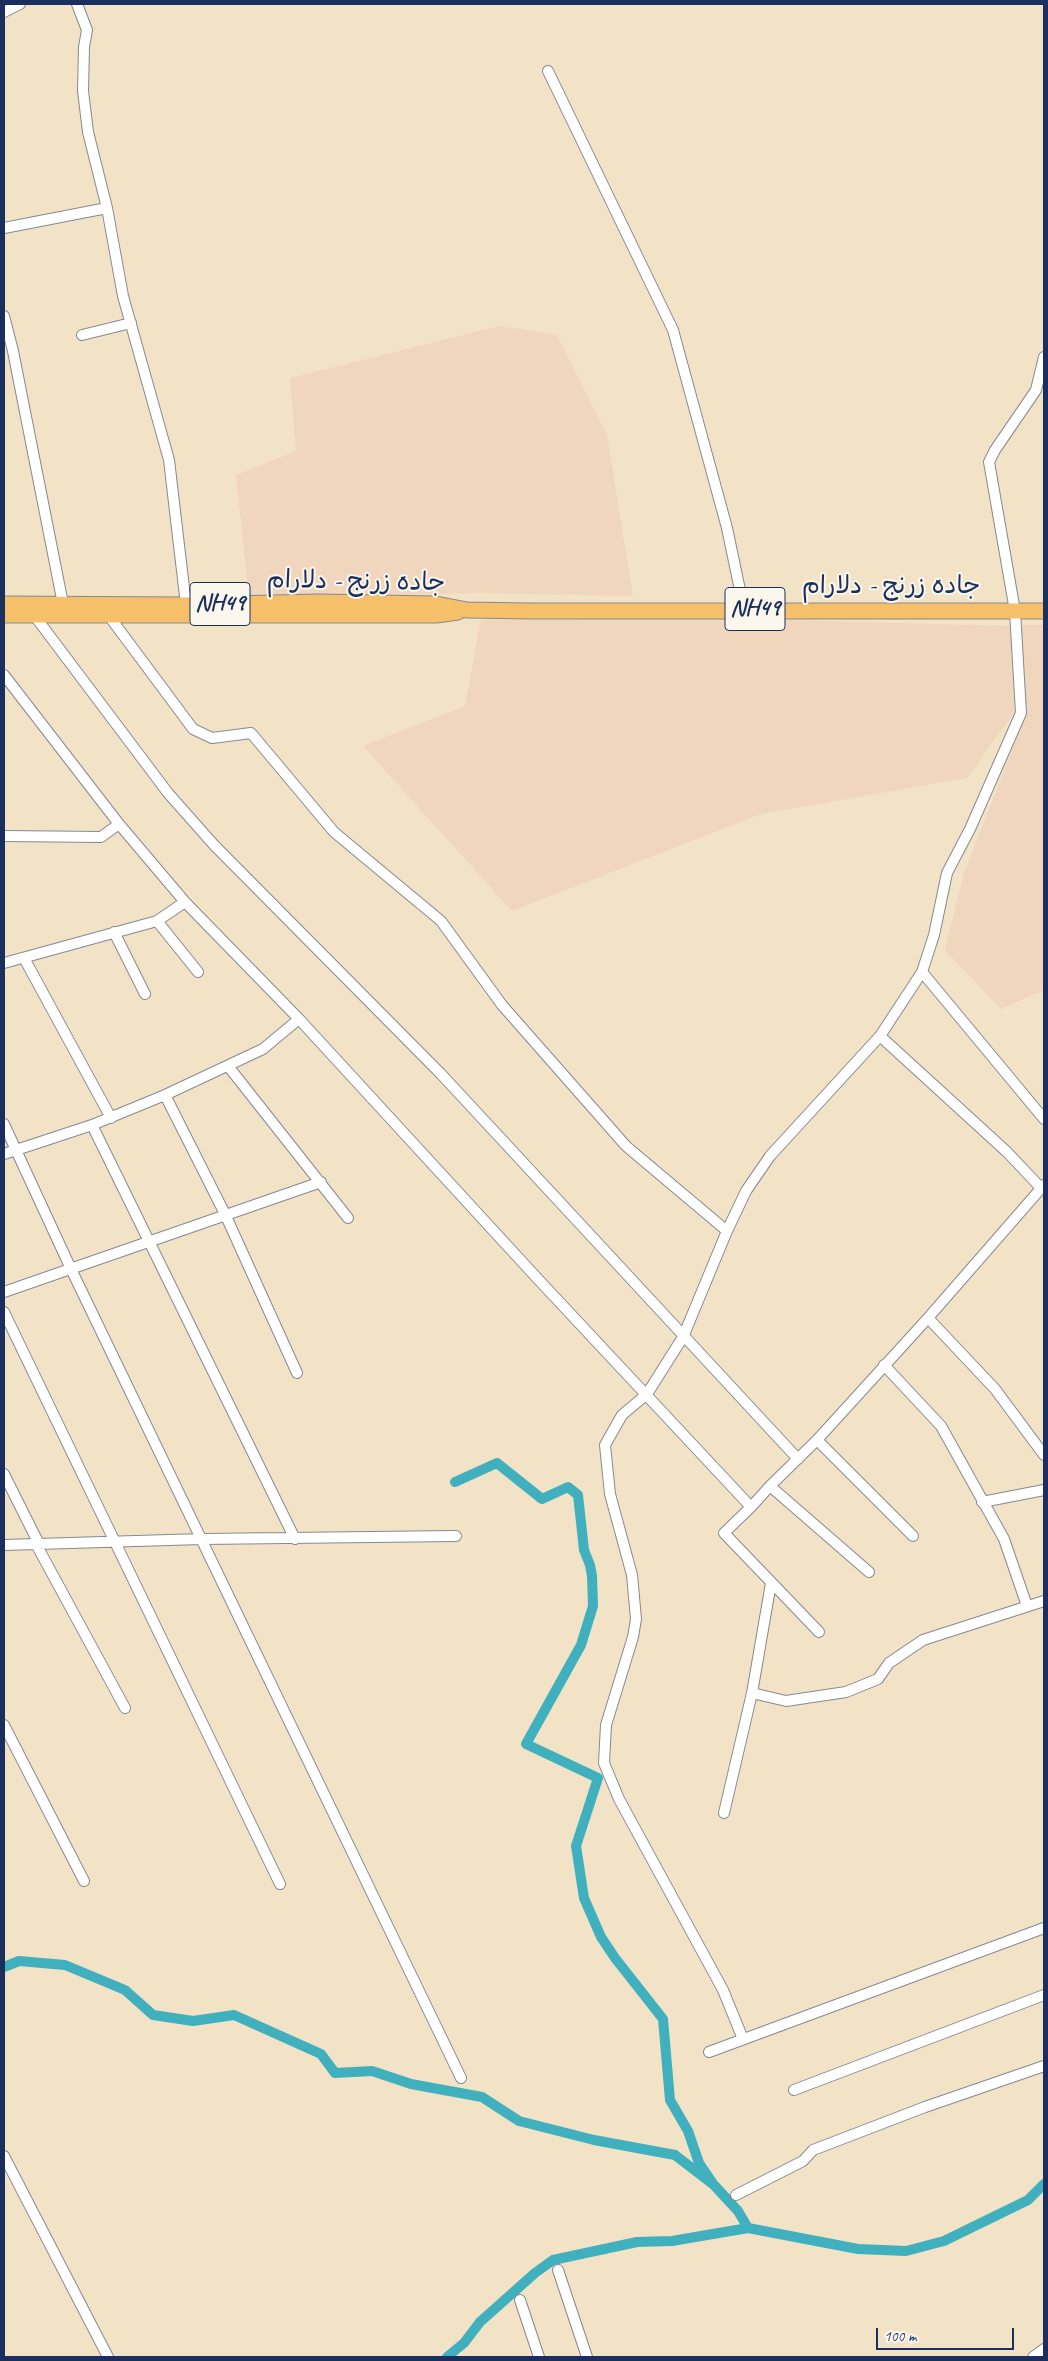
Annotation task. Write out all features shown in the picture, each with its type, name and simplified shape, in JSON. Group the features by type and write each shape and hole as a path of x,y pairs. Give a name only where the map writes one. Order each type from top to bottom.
{"highway":[{"name":"جاده زرنج - دلارام","path":"4,604 186,605 319,602 436,604 467,610"},
{"name":"جاده زرنج - دلارام","path":"4,615 436,615 467,610 1044,611"}],"street":[{"path":"4,12 20,4"},
{"path":"77,4 87,30 84,47 83,91 88,132 107,208 123,296 169,460 186,605"},
{"path":"548,71 673,330 727,528 744,609"},
{"path":"4,228 107,208"},
{"path":"4,316 13,351 63,604"},
{"path":"82,334 131,323"},
{"path":"743,2039 722,1990 619,1799 604,1763 606,1725 634,1637 636,1619 632,1575 610,1494 605,1445 622,1414 646,1394 683,1337 727,1231 746,1192 770,1156 880,1036 922,972 934,935 947,873 970,829 1021,713 1014,611 989,462 995,450 1040,392 1044,358"},
{"path":"34,615 168,793 214,845 441,1074 798,1459"},
{"path":"109,616 193,729 212,738 251,733 334,832 441,921 502,1005 626,1146 727,1231"},
{"path":"4,676 119,824 185,902 299,1019 529,1270 751,1507"},
{"path":"4,836 101,837 119,824"},
{"path":"4,963 157,921 185,902"},
{"path":"157,921 198,972"},
{"path":"114,932 144,994"},
{"path":"24,958 111,1118"},
{"path":"922,972 1044,1119"},
{"path":"4,1154 92,1125 166,1095 263,1049 299,1019"},
{"path":"819,1632 724,1533 817,1440 928,1318 1042,1186 880,1036"},
{"path":"228,1066 348,1218"},
{"path":"166,1095 225,1214 297,1373"},
{"path":"4,1124 71,1269 461,2078"},
{"path":"92,1125 148,1243 295,1539"},
{"path":"4,1292 321,1182"},
{"path":"4,1312 280,1884"},
{"path":"928,1318 995,1389 1044,1455"},
{"path":"884,1365 941,1426 1004,1539 1027,1606"},
{"path":"817,1440 913,1536"},
{"path":"4,1474 37,1544 125,1708"},
{"path":"770,1486 869,1572"},
{"path":"982,1502 1044,1490"},
{"path":"4,1545 202,1539 456,1536"},
{"path":"724,1814 752,1693 771,1583"},
{"path":"752,1693 786,1701 846,1692 878,1679 889,1663 923,1640 1044,1601"},
{"path":"4,1725 84,1881"},
{"path":"710,2052 1044,1928"},
{"path":"794,2090 1044,1995"},
{"path":"736,2195 803,2162 813,2150 925,2107 1044,2066"},
{"path":"4,2156 108,2357"},
{"path":"558,2270 587,2357"},
{"path":"520,2300 539,2357"},
{"path":"1033,2357 1044,2349"}],"shaded area":[{"path":"499,326 557,335 607,435 633,596 483,593 249,598 236,475 296,451 290,378"},
{"path":"706,618 1013,626 1014,713 967,778 761,814 512,911 363,746 465,706 481,620"},
{"path":"1021,625 1044,625 1044,990 1001,1009 945,950 964,873 1025,717"}],"waterway":[{"path":"455,1482 497,1463 542,1499 568,1487 578,1495 584,1550 592,1576 593,1606 581,1645 526,1744 598,1778 576,1846 584,1898 601,1937 663,2019 670,2100 688,2131 699,2163 714,2185"},
{"path":"4,1967 19,1961 65,1965 125,1990 153,2015 193,2021 234,2015 321,2054 335,2073 372,2071 411,2084 482,2097 519,2121 594,2140 675,2155 714,2185 738,2211 748,2228"},
{"path":"447,2357 464,2343 480,2322 535,2273 553,2260 637,2242 672,2241 748,2228 858,2249 906,2251 944,2241 1028,2200 1044,2184"}]}
